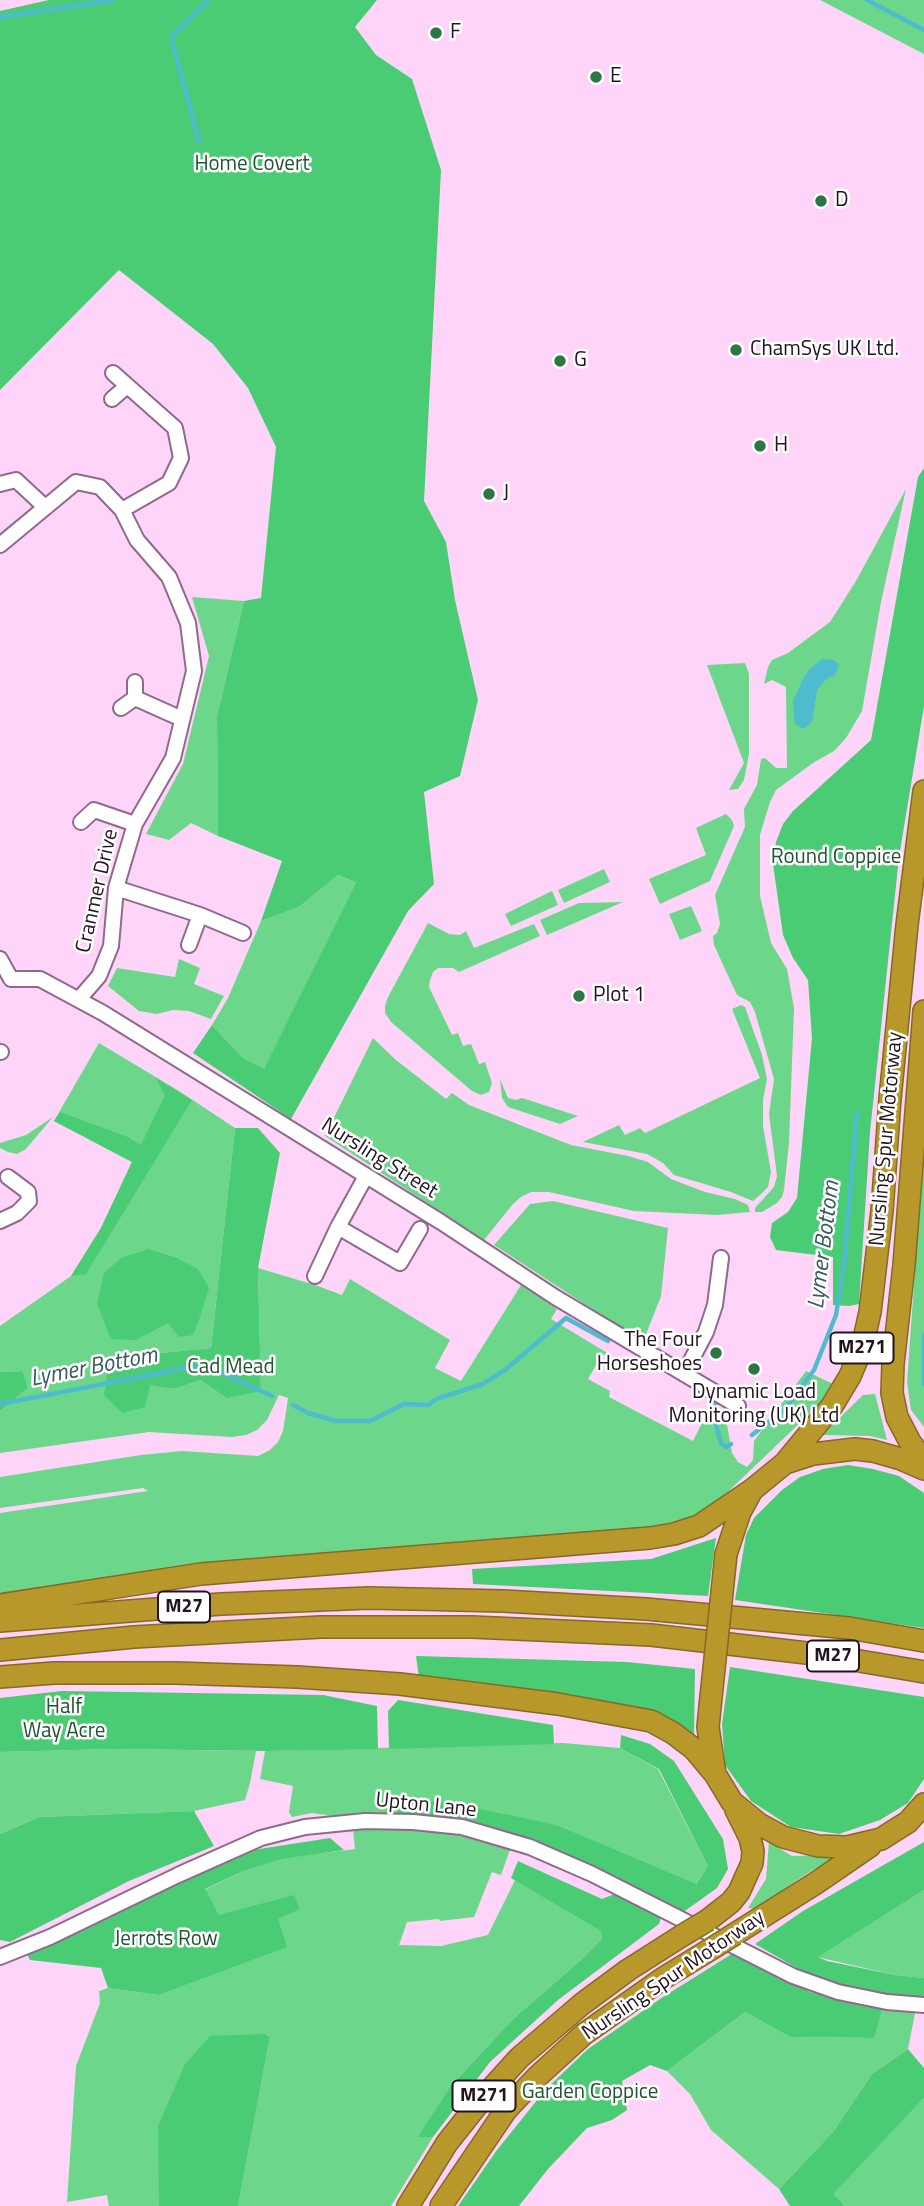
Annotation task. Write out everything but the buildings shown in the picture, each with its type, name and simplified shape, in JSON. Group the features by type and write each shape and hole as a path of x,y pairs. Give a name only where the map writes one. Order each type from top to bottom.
{"highway":[{"name":"Nursling Spur Motorway","path":"785,1462 832,1406 850,1376 862,1348 870,1312 882,1211 906,939 924,792"},
{"name":"Nursling Spur Motorway","path":"924,1011 892,1393 897,1417 924,1461"},
{"name":"M271","path":"924,1469 901,1459 855,1449 813,1454 785,1462 752,1490 740,1512 726,1554 708,1727 715,1774 732,1802 759,1824 783,1837 818,1846 847,1847 881,1839 916,1819 924,1804"},
{"name":"M27","path":"0,1605 201,1574 650,1538 699,1526 752,1490"},
{"name":"M27","path":"0,1621 220,1604 369,1598 503,1601 646,1609 849,1628 924,1641"},
{"name":"M27","path":"0,1650 134,1637 321,1627 472,1627 651,1635 824,1655 924,1671"},
{"path":"0,1677 175,1673 297,1677 400,1684 558,1704 651,1721 673,1732 694,1749 715,1774"},
{"name":"Nursling Spur Motorway","path":"408,2206 447,2143 519,2058 582,2004 628,1970 708,1920 731,1902 739,1892 752,1863 753,1851 750,1838 732,1802"},
{"name":"Nursling Spur Motorway","path":"441,2206 506,2110 584,2034 662,1979 881,1839"}],"street":[{"path":"113,373 175,428 181,458 169,484 122,510"},
{"path":"112,399 127,386"},
{"path":"0,484 16,473 45,507"},
{"name":"Cranmer Drive","path":"0,545 76,482 100,486 122,510 137,540 169,577 188,623 194,671 173,758 135,824 116,888 111,946 99,976 79,999"},
{"path":"135,682 135,698"},
{"path":"135,698 183,719"},
{"path":"121,708 135,698"},
{"path":"81,822 93,804 135,824"},
{"path":"116,888 200,915 243,933"},
{"path":"189,945 200,915"},
{"name":"Nursling Street","path":"0,959 6,982 40,979 79,999 366,1176 555,1297 738,1406"},
{"path":"315,1276 366,1176"},
{"path":"0,1221 17,1213 29,1201 28,1192 8,1177"},
{"path":"338,1227 400,1263 420,1230"},
{"path":"684,1374 706,1332 715,1305 721,1258"},
{"name":"Upton Lane","path":"0,1957 50,1937 261,1838 305,1827 365,1821 413,1822 461,1827 530,1847 592,1874 793,1976 838,1992 887,2002 924,2005"}],"green space":[{"name":"Home Covert","path":"49,0 377,0 355,27 376,55 412,79 441,170 424,501 446,542 455,600 478,700 460,776 424,792 434,884 408,911 291,1119 193,1053 212,1025 243,1058 264,1069 356,882 338,875 299,907 261,921 282,861 218,836 217,716 244,601 261,598 276,447 248,388 213,344 119,270 0,390 0,11"},
{"path":"820,0 924,0 924,54"},
{"name":"Round Coppice","path":"924,468 924,706 899,857 870,1132 859,1304 833,1305 833,1257 776,1250 770,1237 772,1223 788,1212 797,1198 812,1038 808,980 793,958 783,935 773,864 776,842 783,824 793,811 871,740 918,477"},
{"path":"906,489 881,602 862,711 846,738 834,751 776,790 760,835 760,896 771,943 787,969 794,1008 789,1143 784,1190 777,1203 762,1212 755,1212 755,1208 774,1187 777,1176 769,1114 774,1079 755,1012 750,1002 737,995 714,945 713,936 720,924 715,895 745,827 744,809 757,785 761,759 765,758 776,768 787,768 786,687 772,680 764,684 768,667 772,660 788,653 830,622 856,581"},
{"path":"192,597 244,601 217,716 218,836 191,823 169,840 146,834 183,764 209,656"},
{"path":"745,663 749,674 749,754 744,780 738,789 729,790 744,763 707,665"},
{"path":"726,814 734,826 710,881 660,904 649,879 706,855 696,828"},
{"path":"604,869 610,882 564,903 558,890"},
{"path":"338,875 356,882 264,1070 243,1058 212,1025 228,998 261,921 299,907"},
{"path":"552,891 558,905 511,926 505,914"},
{"path":"623,902 547,935 540,920 579,903"},
{"path":"691,906 702,931 680,940 669,914"},
{"path":"428,923 449,934 460,935 466,931 474,948 534,924 540,936 459,972 453,968 438,968 430,980 429,987 452,1035 458,1033 463,1046 471,1044 479,1064 485,1062 492,1083 489,1092 481,1095 472,1091 391,1022 385,1013 388,997"},
{"path":"179,959 200,968 194,984 224,996 211,1019 189,1011 173,1010 157,1014 139,1011 108,986 117,968 175,977"},
{"path":"741,1005 745,1007 762,1055 767,1079 763,1100 763,1126 771,1172 768,1187 753,1201 674,1175 663,1163 647,1154 583,1142 619,1125 625,1135 640,1128 645,1133 760,1078 732,1009"},
{"path":"373,1038 396,1060 446,1099 452,1093 469,1105 571,1145 648,1162 671,1179 748,1205 750,1212 717,1215 634,1211 549,1192 531,1192 513,1204 484,1240 325,1136"},
{"path":"99,1043 235,1128 211,1348 110,1358 149,1384 174,1389 201,1380 261,1391 258,1268 342,1295 350,1279 450,1340 435,1368 461,1381 521,1285 557,1309 551,1319 609,1354 602,1355 588,1379 610,1391 609,1397 693,1441 710,1407 726,1419 732,1453 738,1462 747,1467 753,1460 754,1441 806,1371 833,1384 804,1419 712,1507 671,1526 0,1596 0,1513 148,1491 143,1488 0,1508 0,1477 182,1451 258,1456 278,1442 283,1431 288,1398 279,1395 267,1420 257,1430 246,1435 232,1437 149,1432 0,1453 0,1411 28,1388 23,1371 0,1372 0,1326 71,1276 101,1228 132,1162 54,1121"},
{"path":"156,1078 192,1100 86,1274 71,1276 101,1228 132,1162 54,1121 60,1112 128,1137 141,1145 165,1095"},
{"path":"500,1079 508,1098 522,1098 578,1116 560,1124 508,1107 502,1098"},
{"path":"53,1117 26,1149 17,1154 0,1148 0,1143 26,1135"},
{"name":"Cad Mead","path":"235,1128 258,1128 280,1153 258,1268 261,1391 227,1398 201,1380 174,1389 150,1385 145,1407 122,1413 104,1395 110,1358 211,1348"},
{"path":"924,1146 924,1427 911,1410 907,1382"},
{"path":"553,1201 668,1228 661,1296 643,1342 494,1245 530,1204"},
{"path":"148,1249 177,1258 198,1269 209,1288 193,1335 179,1337 168,1323 136,1340 111,1339 97,1304 104,1273 121,1258"},
{"path":"23,1371 28,1388 0,1411 0,1372"},
{"path":"875,1394 887,1440 870,1436 822,1435 863,1395"},
{"path":"848,1465 899,1476 924,1493 924,1628 735,1600 746,1535 754,1518 782,1490 800,1477 823,1469"},
{"path":"716,1538 708,1596 473,1584 472,1569 651,1559"},
{"path":"416,1656 627,1662 695,1669 694,1738 419,1678"},
{"path":"730,1667 924,1697 924,1779 908,1803 880,1820 839,1834 791,1827 751,1801 725,1765 722,1724"},
{"name":"Half Way Acre","path":"62,1691 323,1695 377,1706 378,1749 113,1749 0,1752 0,1698"},
{"path":"398,1700 553,1725 554,1744 389,1749 388,1711"},
{"path":"621,1735 650,1744 674,1761 723,1839 728,1869 717,1888 682,1913 534,1840 467,1819 398,1814 387,1797 451,1803 557,1825 696,1884 708,1866 659,1769 620,1748"},
{"path":"563,1743 620,1748 658,1769 708,1866 695,1885 557,1825 388,1798 398,1814 340,1817 312,1813 292,1817 289,1812 293,1786 260,1779 265,1751"},
{"path":"113,1749 256,1751 245,1800 194,1811 39,1817 0,1834 0,1752"},
{"path":"194,1811 214,1846 129,1881 10,1942 0,1940 0,1834 39,1817"},
{"path":"393,1827 455,1833 511,1847 501,1875 492,1872 474,1917 407,1922 399,1945 441,1946 488,1935 515,1880 602,1931 602,1939 512,2020 450,2087 419,2137 433,2137 391,2206 238,2206 270,2037 265,2034 160,2173 159,2206 109,2206 107,2195 67,2202 76,2066 100,2003 99,1991 108,1988 158,1995 219,1915 204,1890 241,1872 282,1858 355,1849 353,1828"},
{"name":"Jerrots Row","path":"330,1838 344,1850 281,1859 241,1872 205,1889 219,1915 294,1895 300,1909 278,1919 287,1947 158,1995 108,1988 101,1968 30,1960 26,1952 121,1907 253,1850"},
{"path":"769,1842 792,1856 838,1855 755,1909 748,1908 766,1879"},
{"path":"924,1842 924,1890 818,1957 895,1975 924,1978 924,1997 895,1996 832,1983 804,1972 755,1944 803,1911"},
{"path":"518,1861 602,1899 617,1893 662,1914 659,1924 558,2000 490,2062 433,2137 418,2137 450,2087 512,2020 602,1939 601,1931 511,1878"},
{"path":"924,1890 924,1978 895,1975 817,1957"},
{"name":"Garden Coppice","path":"735,1952 810,1992 883,2007 874,2038 790,2037 745,2012 667,2071 650,2065 622,2081 627,2110 612,2120 587,2128 548,2169 519,2206 458,2206 497,2150 546,2089 588,2049"},
{"path":"883,2007 915,2013 908,2049 872,2074 833,2132 779,2189 711,2130 690,2094 667,2071 745,2012 790,2037 873,2038"},
{"path":"265,2034 270,2037 238,2206 159,2206 158,2126 185,2064 210,2036"},
{"path":"908,2049 924,2068 924,2098 833,2194 845,2206 790,2206 779,2189 833,2132 872,2074"},
{"path":"924,2098 924,2206 845,2206 832,2194"}],"water":[{"path":"822,659 834,660 839,666 835,675 825,680 817,690 812,722 803,729 795,724 793,701 804,677"}],"waterway":[{"path":"0,17 114,0"},
{"path":"199,141 171,37 208,0"},
{"path":"867,0 924,30"},
{"name":"Lymer Bottom","path":"752,1435 785,1409 814,1370 836,1315 844,1264 857,1113"},
{"name":"Lymer Bottom","path":"293,1405 308,1413 336,1421 370,1421 404,1404 428,1405 436,1399 483,1384 505,1370 566,1318 608,1341"},
{"name":"Lymer Bottom","path":"924,1335 924,1384"},
{"name":"Lymer Bottom","path":"0,1404 191,1367 215,1370 272,1396"},
{"name":"Lymer Bottom","path":"701,1391 716,1404 716,1425 721,1443 726,1447 731,1444"}],"place":[{"name":"F","path":"436,33"},
{"name":"E","path":"596,77"},
{"name":"D","path":"821,201"},
{"name":"ChamSys UK Ltd.","path":"736,350"},
{"name":"G","path":"560,361"},
{"name":"H","path":"760,446"},
{"name":"J","path":"489,494"},
{"name":"Plot 1","path":"579,996"},
{"name":"The Four Horseshoes","path":"716,1353"},
{"name":"Dynamic Load Monitoring (UK) Ltd","path":"754,1369"}]}
